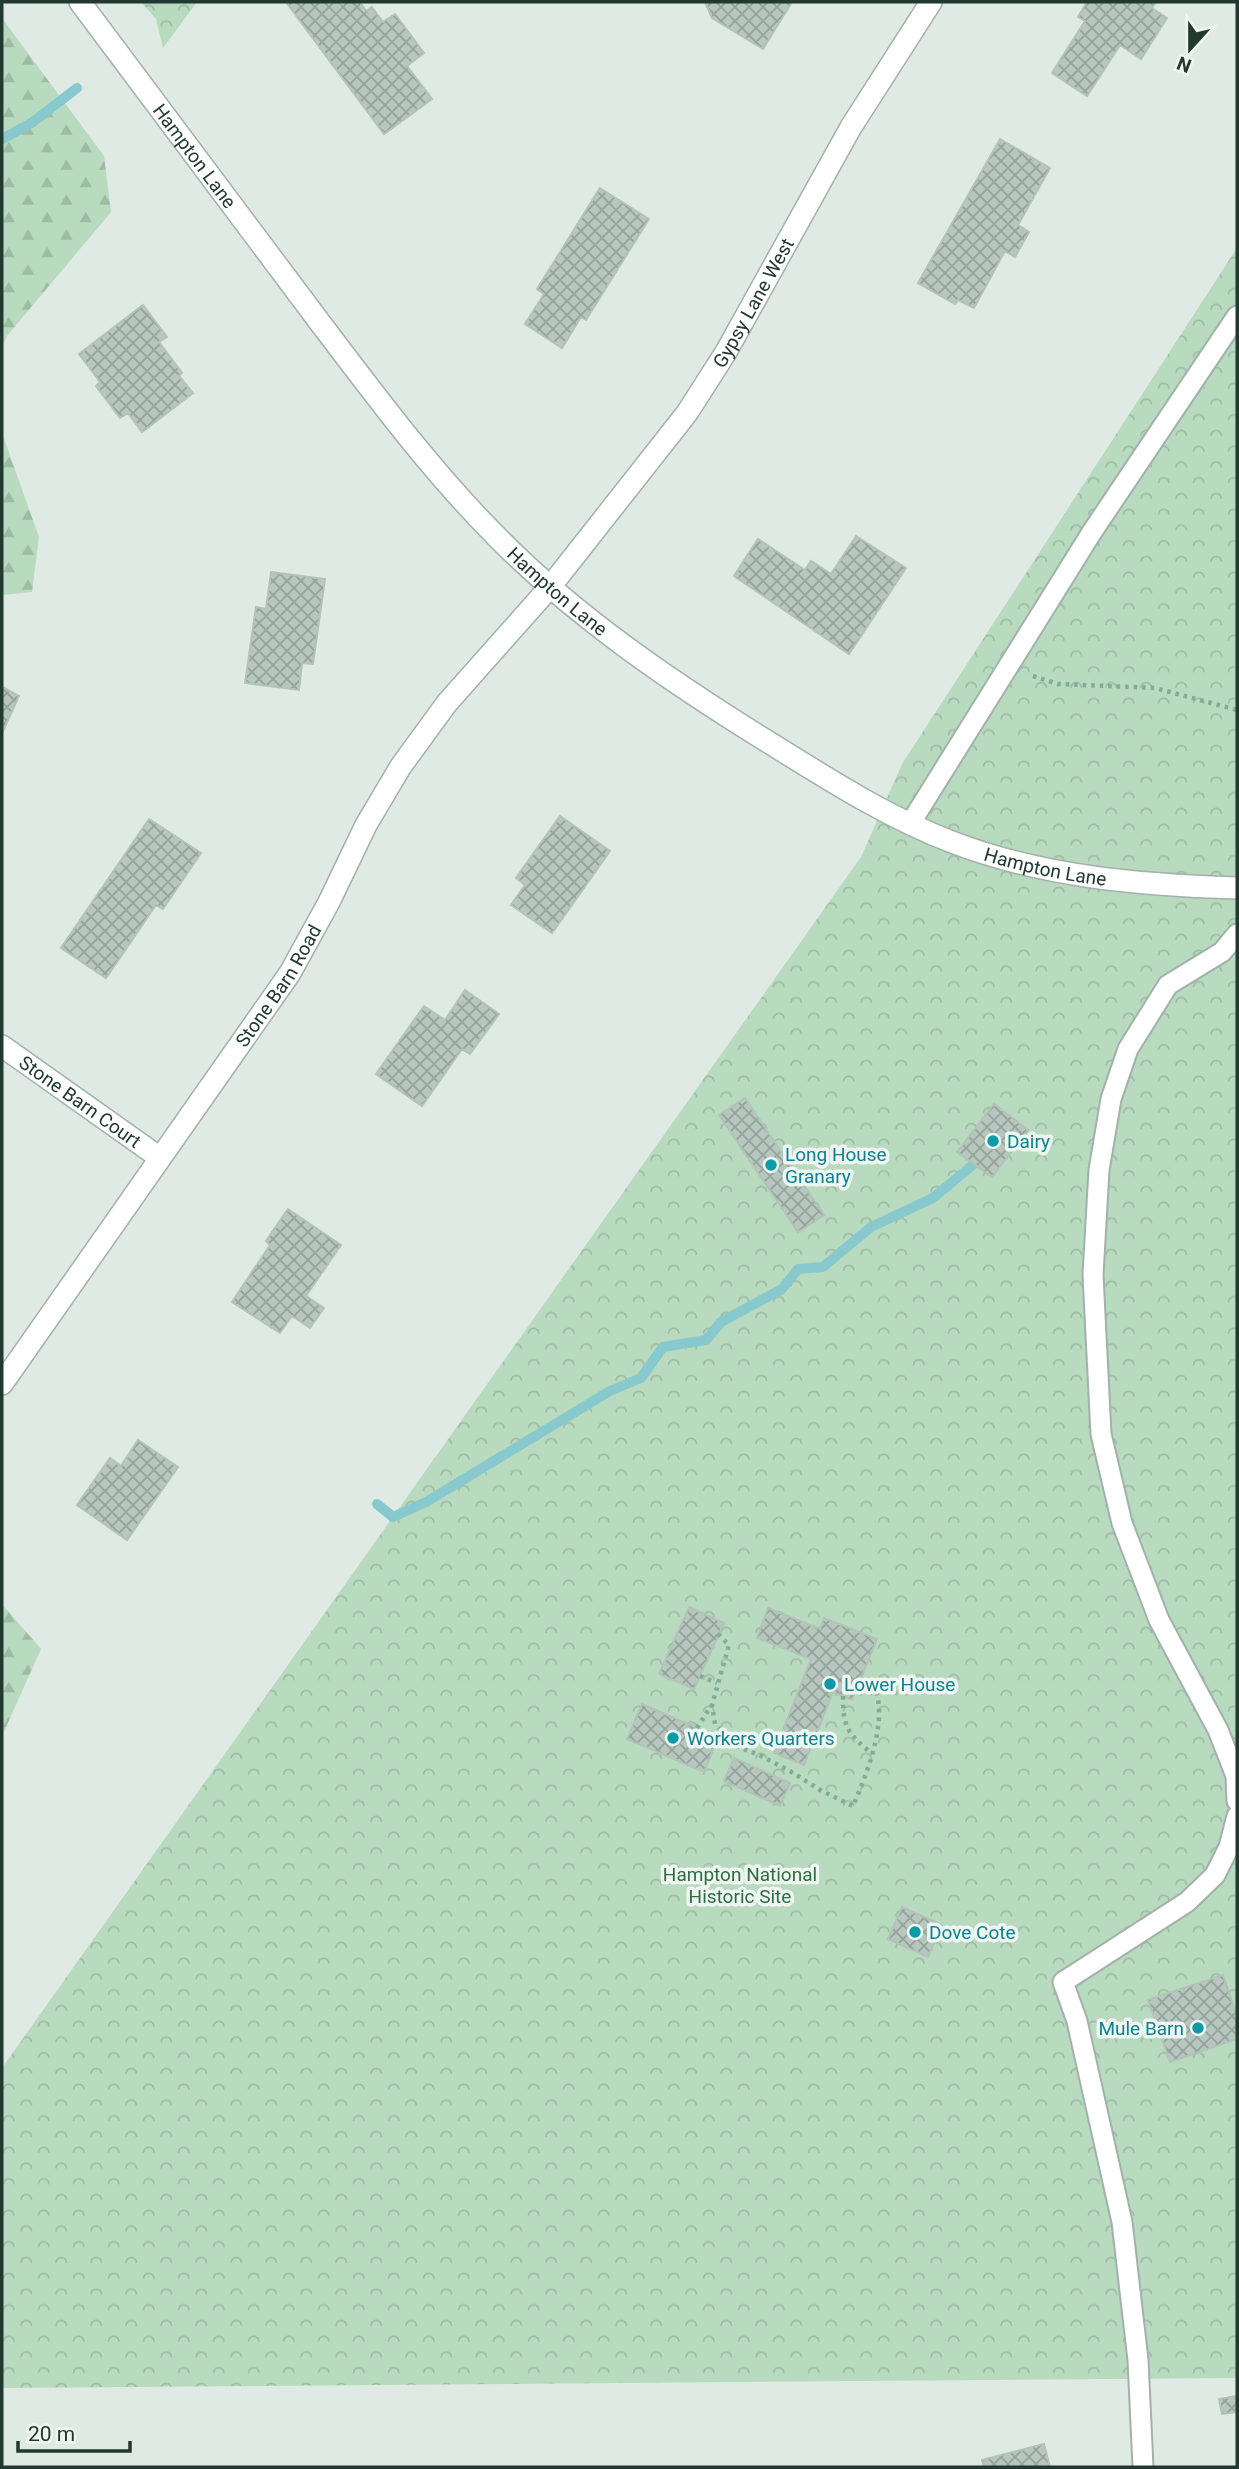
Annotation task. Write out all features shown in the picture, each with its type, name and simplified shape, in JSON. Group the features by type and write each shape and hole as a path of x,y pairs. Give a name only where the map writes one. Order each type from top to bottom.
{"street":[{"name":"Hampton Lane","path":"80,2 415,444 497,537 550,587 635,653 743,726 835,783 910,824 951,842 1036,867 1133,883 1237,888"},
{"name":"Gypsy Lane West","path":"550,587 687,413 726,352 851,127 931,2"},
{"name":"Stone Barn Road","path":"2,1384 290,973 329,902 366,825 401,766 447,703 550,587"},
{"name":"Stone Barn Court","path":"2,1046 160,1158"}],"lane":[{"path":"910,824 1093,532 1237,316"},
{"path":"1237,934 1222,952 1168,985 1128,1049 1111,1099 1099,1170 1093,1275 1101,1434 1122,1523 1159,1620 1218,1730 1236,1776 1237,1801"},
{"path":"1143,2467 1138,2360 1122,2222 1077,2021 1063,1982 1187,1902 1215,1875 1229,1847 1237,1816"}],"path":[{"path":"1009,669 1058,684 1155,688 1237,709"},
{"path":"697,1728 712,1705 727,1658 729,1645 718,1634"},
{"path":"712,1705 715,1724 736,1746 759,1755 820,1790 853,1805 872,1754 879,1705 875,1689 862,1675"},
{"path":"700,1676 717,1683"},
{"path":"843,1696 843,1719 851,1736 872,1754"}],"green space":[{"path":"141,2 197,2 163,48 156,19"},
{"path":"2,18 104,156 111,212 7,336 2,347"},
{"name":"Hampton National Historic Site","path":"1237,248 1237,2378 2,2388 2,2068 861,857 902,764"},
{"path":"2,433 39,537 32,592 2,595"},
{"path":"2,1604 41,1649 2,1736"}],"building":[{"path":"286,2 360,2 366,11 372,7 383,22 395,14 424,53 407,66 432,99 384,134"},
{"path":"705,2 792,2 763,49 712,18"},
{"path":"1087,2 1156,2 1152,8 1167,18 1141,59 1120,45 1087,96 1052,73 1085,21 1078,17"},
{"path":"1000,139 1050,168 1018,225 1029,232 1015,257 1005,251 974,308 958,300 955,304 918,283"},
{"path":"600,188 649,219 586,320 581,317 562,348 525,324 544,294 537,289"},
{"path":"143,305 167,337 159,342 182,373 179,376 193,393 142,432 128,413 120,418 96,386 100,382 79,354"},
{"path":"856,536 906,568 849,654 734,576 758,539 805,570 811,561 831,574"},
{"path":"271,572 325,579 313,664 302,663 299,690 245,683 256,607 266,609"},
{"path":"2,687 19,696 2,733"},
{"path":"560,816 610,851 552,933 511,905 525,885 516,878"},
{"path":"149,819 201,853 163,909 156,905 106,978 61,948"},
{"path":"465,990 499,1014 470,1054 462,1049 422,1106 376,1074 424,1006 445,1020"},
{"name":"Long House Granary","path":"745,1098 824,1215 798,1232 719,1115"},
{"name":"Dairy","path":"994,1104 1028,1130 992,1177 957,1152"},
{"path":"288,1209 341,1245 306,1296 324,1308 310,1328 292,1316 280,1333 232,1302 270,1245 266,1241"},
{"path":"138,1440 178,1467 127,1540 77,1505 110,1458 121,1466"},
{"name":"Workers Quarters","path":"689,1607 724,1623 694,1689 659,1674"},
{"name":"Lower House","path":"768,1608 820,1629 824,1618 877,1639 852,1700 833,1692 804,1765 774,1753 811,1659 757,1638"},
{"name":"Workers Quarters","path":"642,1704 718,1737 704,1772 627,1739"},
{"name":"Workers Quarters","path":"734,1758 790,1783 780,1806 724,1781"},
{"name":"Dove Cote","path":"902,1907 942,1925 928,1957 888,1939"},
{"name":"Mule Barn","path":"1223,1975 1237,2017 1237,2039 1170,2062 1148,2000"},
{"path":"1237,2396 1237,2412 1222,2414 1219,2399"},
{"path":"1044,2444 1050,2467 984,2467 982,2460"}],"waterway":[{"path":"2,139 33,122 77,88"},
{"path":"377,1504 393,1517 426,1502 610,1391 641,1378 663,1347 706,1340 721,1322 782,1289 798,1269 823,1267 871,1227 933,1198 974,1164"}],"place":[{"name":"Dairy","path":"993,1141"},
{"name":"Long House Granary","path":"771,1165"},
{"name":"Lower House","path":"830,1684"},
{"name":"Workers Quarters","path":"673,1738"},
{"name":"Dove Cote","path":"915,1932"},
{"name":"Mule Barn","path":"1198,2028"}]}
